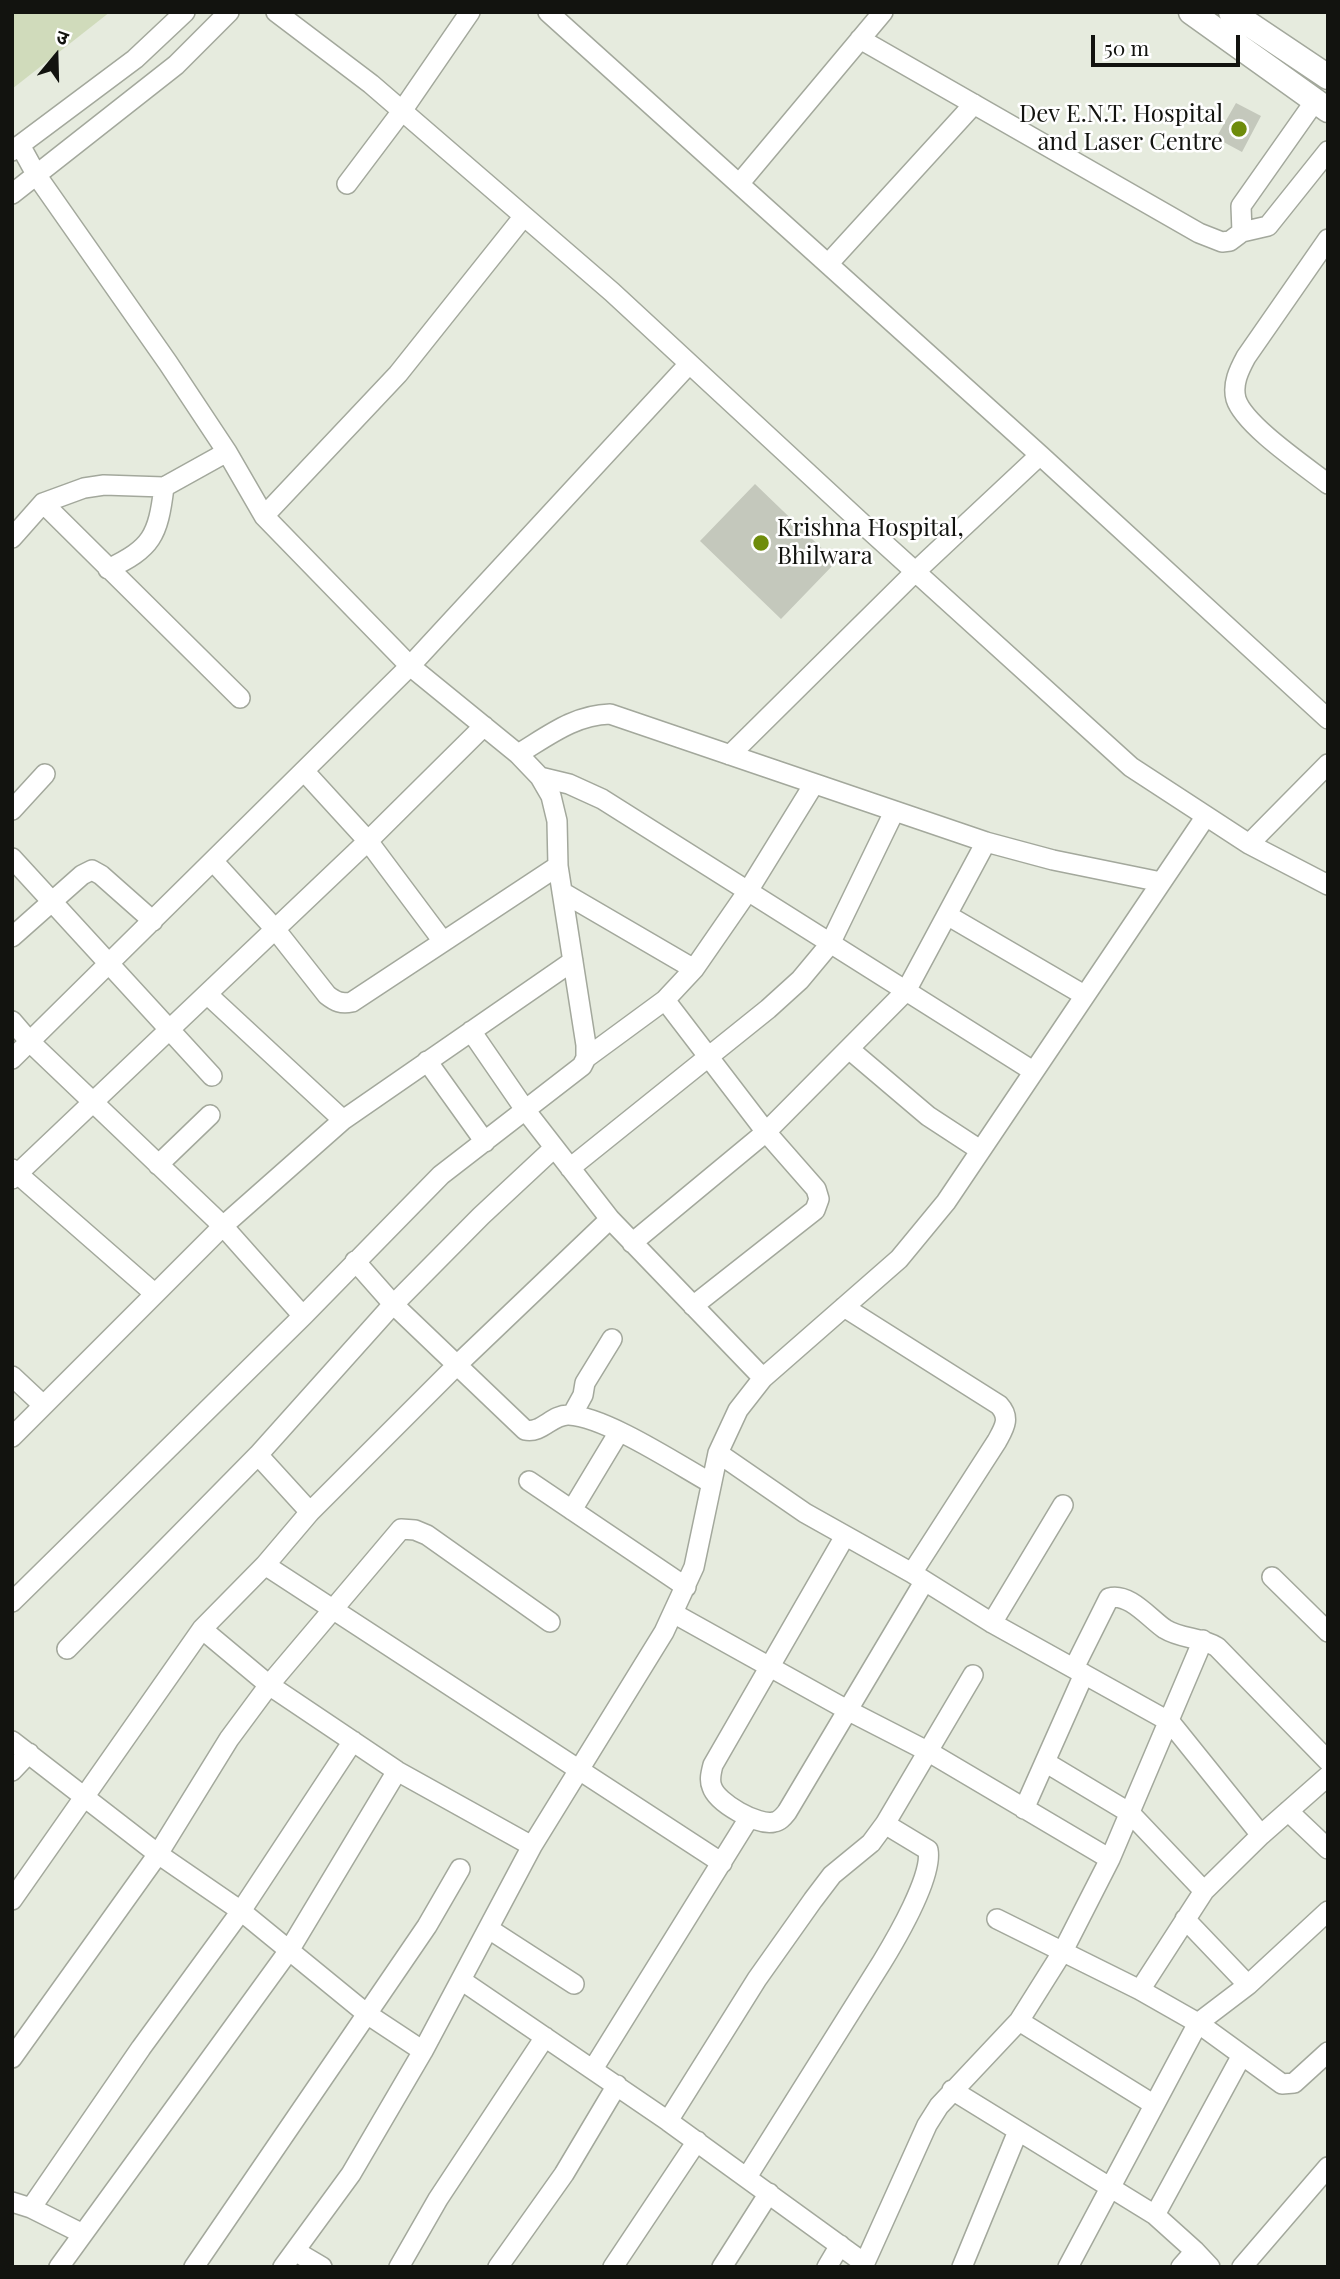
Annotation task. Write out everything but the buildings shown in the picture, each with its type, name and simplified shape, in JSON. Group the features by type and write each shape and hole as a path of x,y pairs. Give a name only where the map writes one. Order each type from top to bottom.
{"main road":[{"path":"1191,12 1321,106"},
{"path":"1231,12 1328,77"}],"street":[{"path":"185,12 135,59 16,148 227,452 264,516 410,666 518,754 540,777 551,796 557,821 558,866 586,1058"},
{"path":"12,194 176,65 229,12"},
{"path":"276,12 371,84 612,292 1131,767 1249,844 1328,885"},
{"path":"347,184 402,111 470,12"},
{"path":"548,12 1040,455 1328,719"},
{"path":"739,184 883,12"},
{"path":"860,39 1213,240 1230,241 1242,232 1268,226 1328,151"},
{"path":"828,264 974,104"},
{"path":"1242,232 1241,206 1321,106"},
{"path":"264,516 398,374 524,216"},
{"path":"1328,239 1246,357 1239,369 1235,388 1236,400 1243,413 1328,484"},
{"path":"12,1059 410,666 689,364"},
{"path":"12,538 43,503 84,488 104,485 164,487 227,452"},
{"path":"730,755 915,572 1040,455"},
{"path":"108,569 135,556 148,545 161,511 164,487"},
{"path":"43,503 240,698"},
{"path":"518,754 570,722 590,715 610,714 986,842 1053,860 1161,883"},
{"path":"155,1293 14,1174 368,841 484,726"},
{"path":"1249,844 1328,764"},
{"path":"304,772 368,841 442,940"},
{"path":"12,810 45,774"},
{"path":"540,777 569,784 602,799 1033,1070"},
{"path":"12,1602 303,1316 441,1175 576,1072 586,1058 665,1000 694,969 748,891 814,784"},
{"path":"570,1168 792,988 830,944 894,812"},
{"path":"322,2267 289,2259 351,2174 423,2051 532,1846 664,1632 686,1587 702,1539 718,1453 738,1410 763,1378 884,1273 946,1202 1206,816"},
{"path":"632,1243 766,1132 906,991 986,842"},
{"path":"12,858 212,1076"},
{"path":"213,862 275,929 327,995 335,1002 344,1003 352,1002 442,940 558,866"},
{"path":"12,937 82,875 92,870 101,874 153,921"},
{"path":"562,892 694,969"},
{"path":"947,915 1084,995"},
{"path":"12,1437 223,1226 343,1120 573,961"},
{"path":"206,994 343,1120"},
{"path":"665,1000 766,1132 816,1189 818,1195 818,1205 693,1306"},
{"path":"12,1021 30,1042 223,1226 303,1316"},
{"path":"471,1031 526,1111 610,1219 763,1378"},
{"path":"849,1049 928,1116 980,1150"},
{"path":"427,1061 485,1142"},
{"path":"158,1165 210,1115"},
{"path":"67,1649 258,1455 393,1304 554,1148"},
{"path":"12,1900 202,1629 265,1565 310,1512 457,1365 610,1219"},
{"path":"355,1261 393,1304 525,1430 537,1430 562,1415 583,1417 619,1432 711,1483"},
{"path":"844,1307 999,1405 1005,1412 1006,1420 997,1441 918,1577 849,1712 787,1812 771,1823 749,1818 714,1792 710,1784 713,1765 845,1536"},
{"path":"572,1415 583,1395 585,1383 612,1339"},
{"path":"12,1376 43,1405"},
{"path":"572,1510 619,1432"},
{"path":"718,1453 805,1513 918,1577 992,1623 1170,1722 1261,1835"},
{"path":"258,1455 310,1512"},
{"path":"529,1481 686,1587"},
{"path":"992,1623 1063,1505"},
{"path":"12,2058 158,1854 229,1739 269,1685 394,1535 407,1528 427,1535 550,1622"},
{"path":"265,1565 722,1863"},
{"path":"1272,1577 1328,1632"},
{"path":"1024,1809 1045,1762 1104,1606 1109,1598 1116,1596 1130,1602 1168,1631 1203,1640 1227,1656 1328,1761"},
{"path":"673,1613 849,1712 929,1752 1110,1859"},
{"path":"202,1629 269,1685 397,1771 532,1846"},
{"path":"461,1980 697,2141 864,2265 927,2125 939,2106 1019,2021 1063,1951 1110,1859 1203,1640"},
{"path":"668,2121 757,1979 824,1884 871,1843 885,1824 973,1675"},
{"path":"12,1741 158,1854 241,1911 368,2014 423,2051"},
{"path":"31,2208 141,2048 241,1911 353,1741"},
{"path":"12,1771 29,1754"},
{"path":"1045,1762 1130,1813 1204,1891"},
{"path":"59,2267 290,1949 397,1771"},
{"path":"1140,1990 1204,1891 1261,1835 1328,1776"},
{"path":"1288,1811 1328,1849"},
{"path":"593,2069 749,1818"},
{"path":"747,2177 900,1932 919,1889 929,1852 885,1824"},
{"path":"194,2267 427,1926 460,1869"},
{"path":"1068,2267 1198,2023 1248,1985 1328,1911"},
{"path":"997,1919 1140,1990 1198,2023 1286,2085 1294,2083 1328,2052"},
{"path":"1185,1919 1248,1985"},
{"path":"489,1929 574,1984"},
{"path":"1019,2021 1153,2104"},
{"path":"399,2267 438,2199 545,2037"},
{"path":"1155,2215 1242,2055"},
{"path":"498,2267 564,2174 617,2085"},
{"path":"952,2090 1155,2215 1210,2267"},
{"path":"961,2267 1018,2131"},
{"path":"614,2267 697,2141"},
{"path":"1242,2267 1328,2167"},
{"path":"722,2267 769,2193"},
{"path":"12,2202 31,2208 83,2234"},
{"path":"827,2267 840,2245"},
{"path":"1181,2267 1195,2251"}],"green space":[{"path":"12,12 110,12 12,89"}],"place":[{"name":"Dev E.N.T. Hospital and Laser Centre","path":"1239,129"},
{"name":"Krishna Hospital, Bhilwara","path":"761,543"}]}
